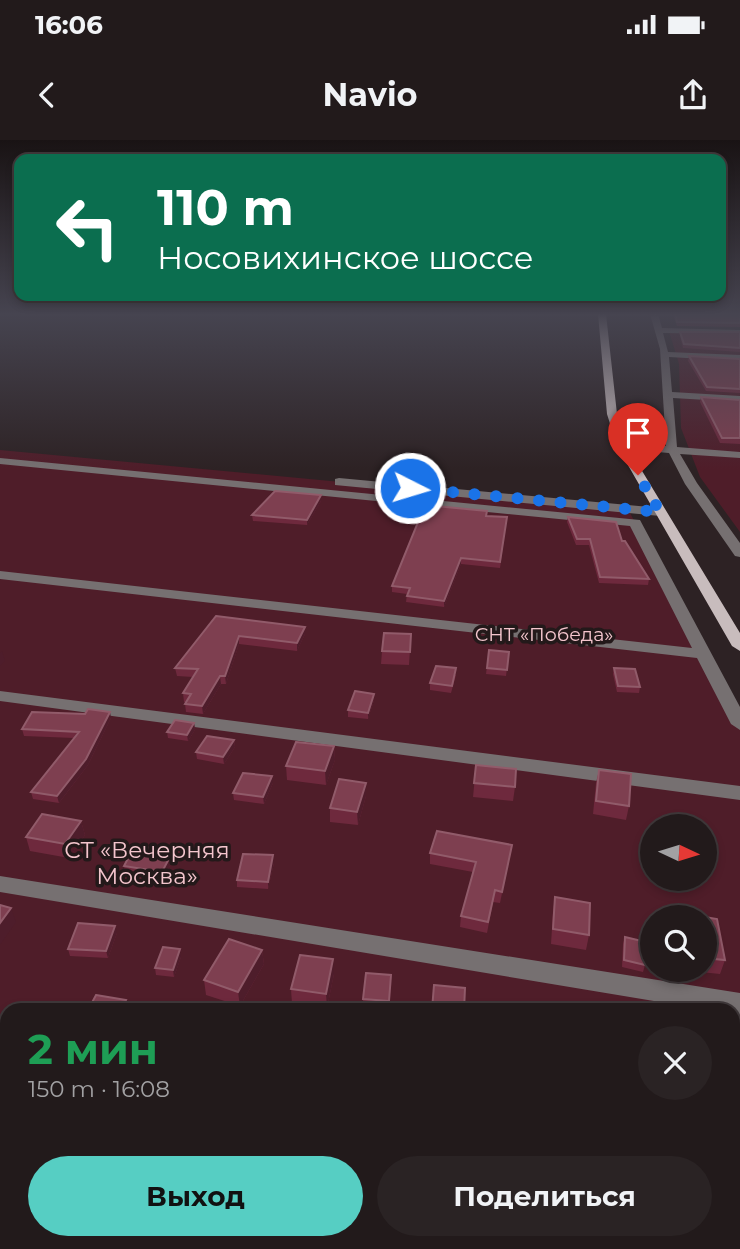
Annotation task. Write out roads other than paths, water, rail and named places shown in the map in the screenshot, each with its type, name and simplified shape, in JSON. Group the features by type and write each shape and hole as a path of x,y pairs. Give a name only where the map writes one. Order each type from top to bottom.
{"main road":[{"path":"607,366 612,414 622,446 740,646"}],"street":[{"path":"665,366 672,449 691,484 740,554"},
{"path":"669,395 740,400"},
{"path":"622,446 740,455"},
{"path":"0,450 660,512"},
{"path":"0,461 635,523 740,724"},
{"path":"721,526 740,528"},
{"path":"0,575 704,654"},
{"path":"0,696 740,793"},
{"path":"0,884 734,1003"}],"park label":[{"name":"СНТ «Победа»","path":"544,634"},
{"name":"СТ «Вечерняя Москва»","path":"147,863"}]}
